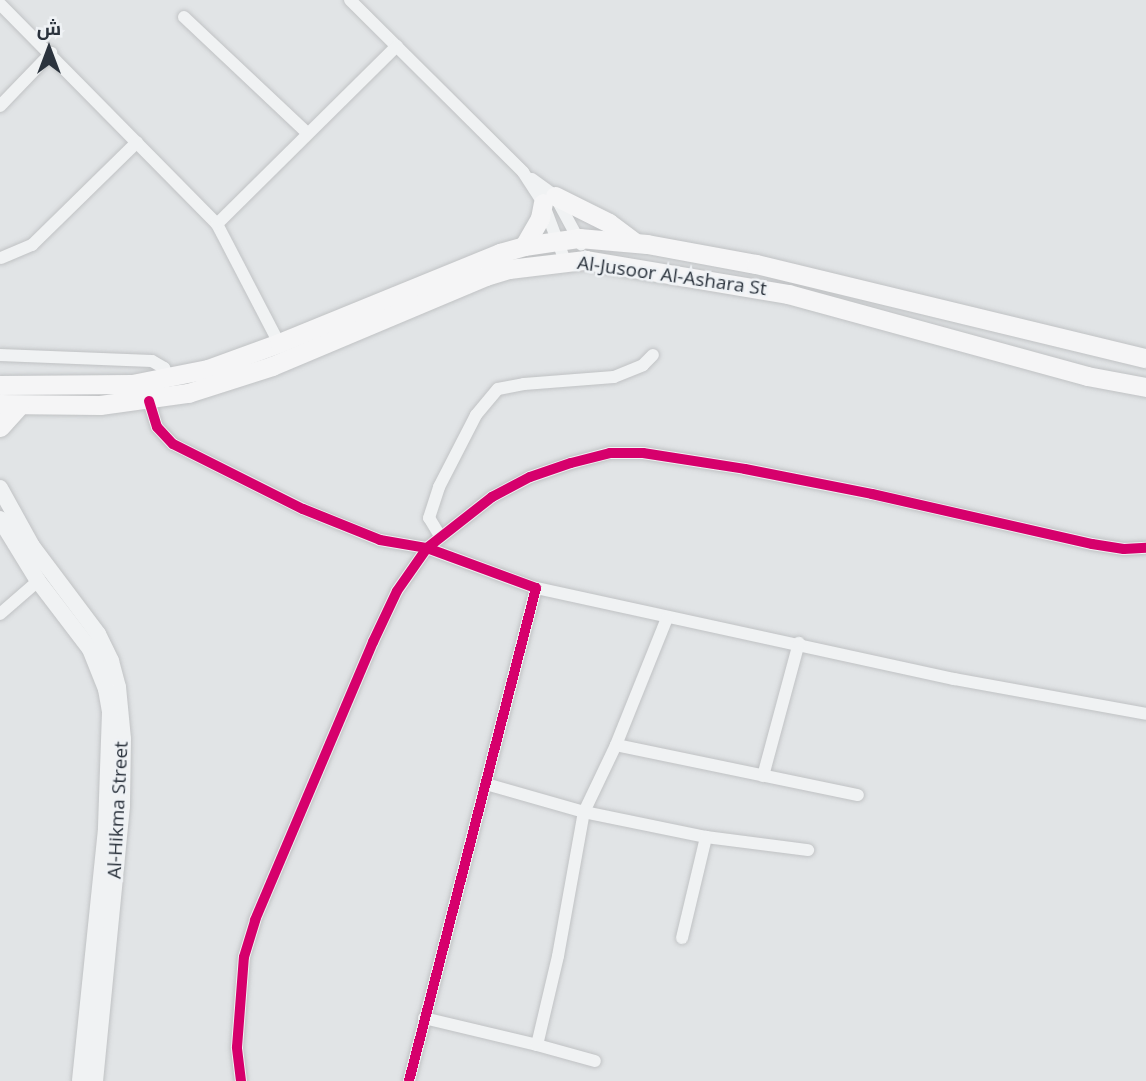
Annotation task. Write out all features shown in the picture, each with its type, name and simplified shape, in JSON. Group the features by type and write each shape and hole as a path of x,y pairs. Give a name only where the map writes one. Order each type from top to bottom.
{"main road":[{"path":"524,246 549,199 609,223 634,242"},
{"name":"Al-Jusoor Al-Ashara St","path":"0,385 92,386 169,378 208,369 279,344 524,246 579,238 634,242 756,264 1146,358"},
{"name":"Al-Jusoor Al-Ashara St","path":"10,405 100,405 149,401 188,393 272,366 486,275 509,269 585,260 789,294 1087,376 1146,387"},
{"path":"0,427 10,405"}],"street":[{"path":"350,0 549,199 579,238 585,260"},
{"path":"0,4 217,223 279,344"},
{"path":"184,17 306,132"},
{"path":"217,223 306,132 397,46"},
{"path":"0,106 51,53"},
{"path":"1,258 32,245 137,142"},
{"path":"549,199 565,261"},
{"path":"0,355 152,361 164,368 169,378"},
{"path":"440,536 429,518 439,487 475,415 498,389 614,377 643,365 653,355"},
{"path":"149,401 157,428 173,444 303,509 380,540 427,548 536,588 667,618 799,643 954,679 1146,714"},
{"path":"241,1081 237,1047 238,1002 244,957 255,920 387,611 427,548 492,497 530,477 610,453 643,453 745,469 1091,544 1124,549 1146,548"},
{"name":"Al-Hikma Street","path":"0,488 32,546 98,634 111,661 118,687 123,739 122,806 95,1081"},
{"name":"Al-Hikma Street","path":"0,519 38,581 93,656 106,689 111,729 95,958 80,1081"},
{"path":"0,614 38,581"},
{"path":"409,1081 536,588"},
{"path":"537,1045 558,956 584,812 615,745 667,618"},
{"path":"764,776 799,643"},
{"path":"615,745 858,795"},
{"path":"486,784 584,812 705,838 808,850"},
{"path":"682,938 705,838"},
{"path":"424,1018 595,1061"}],"cycle path":[{"path":"149,401 157,427 173,444 303,509 380,540 427,548 536,588 409,1081"},
{"path":"241,1081 237,1047 244,957 255,920 373,642 397,591 427,548 492,497 530,477 571,463 610,453 643,453 745,469 872,494 1092,544 1124,549 1146,548"}]}
